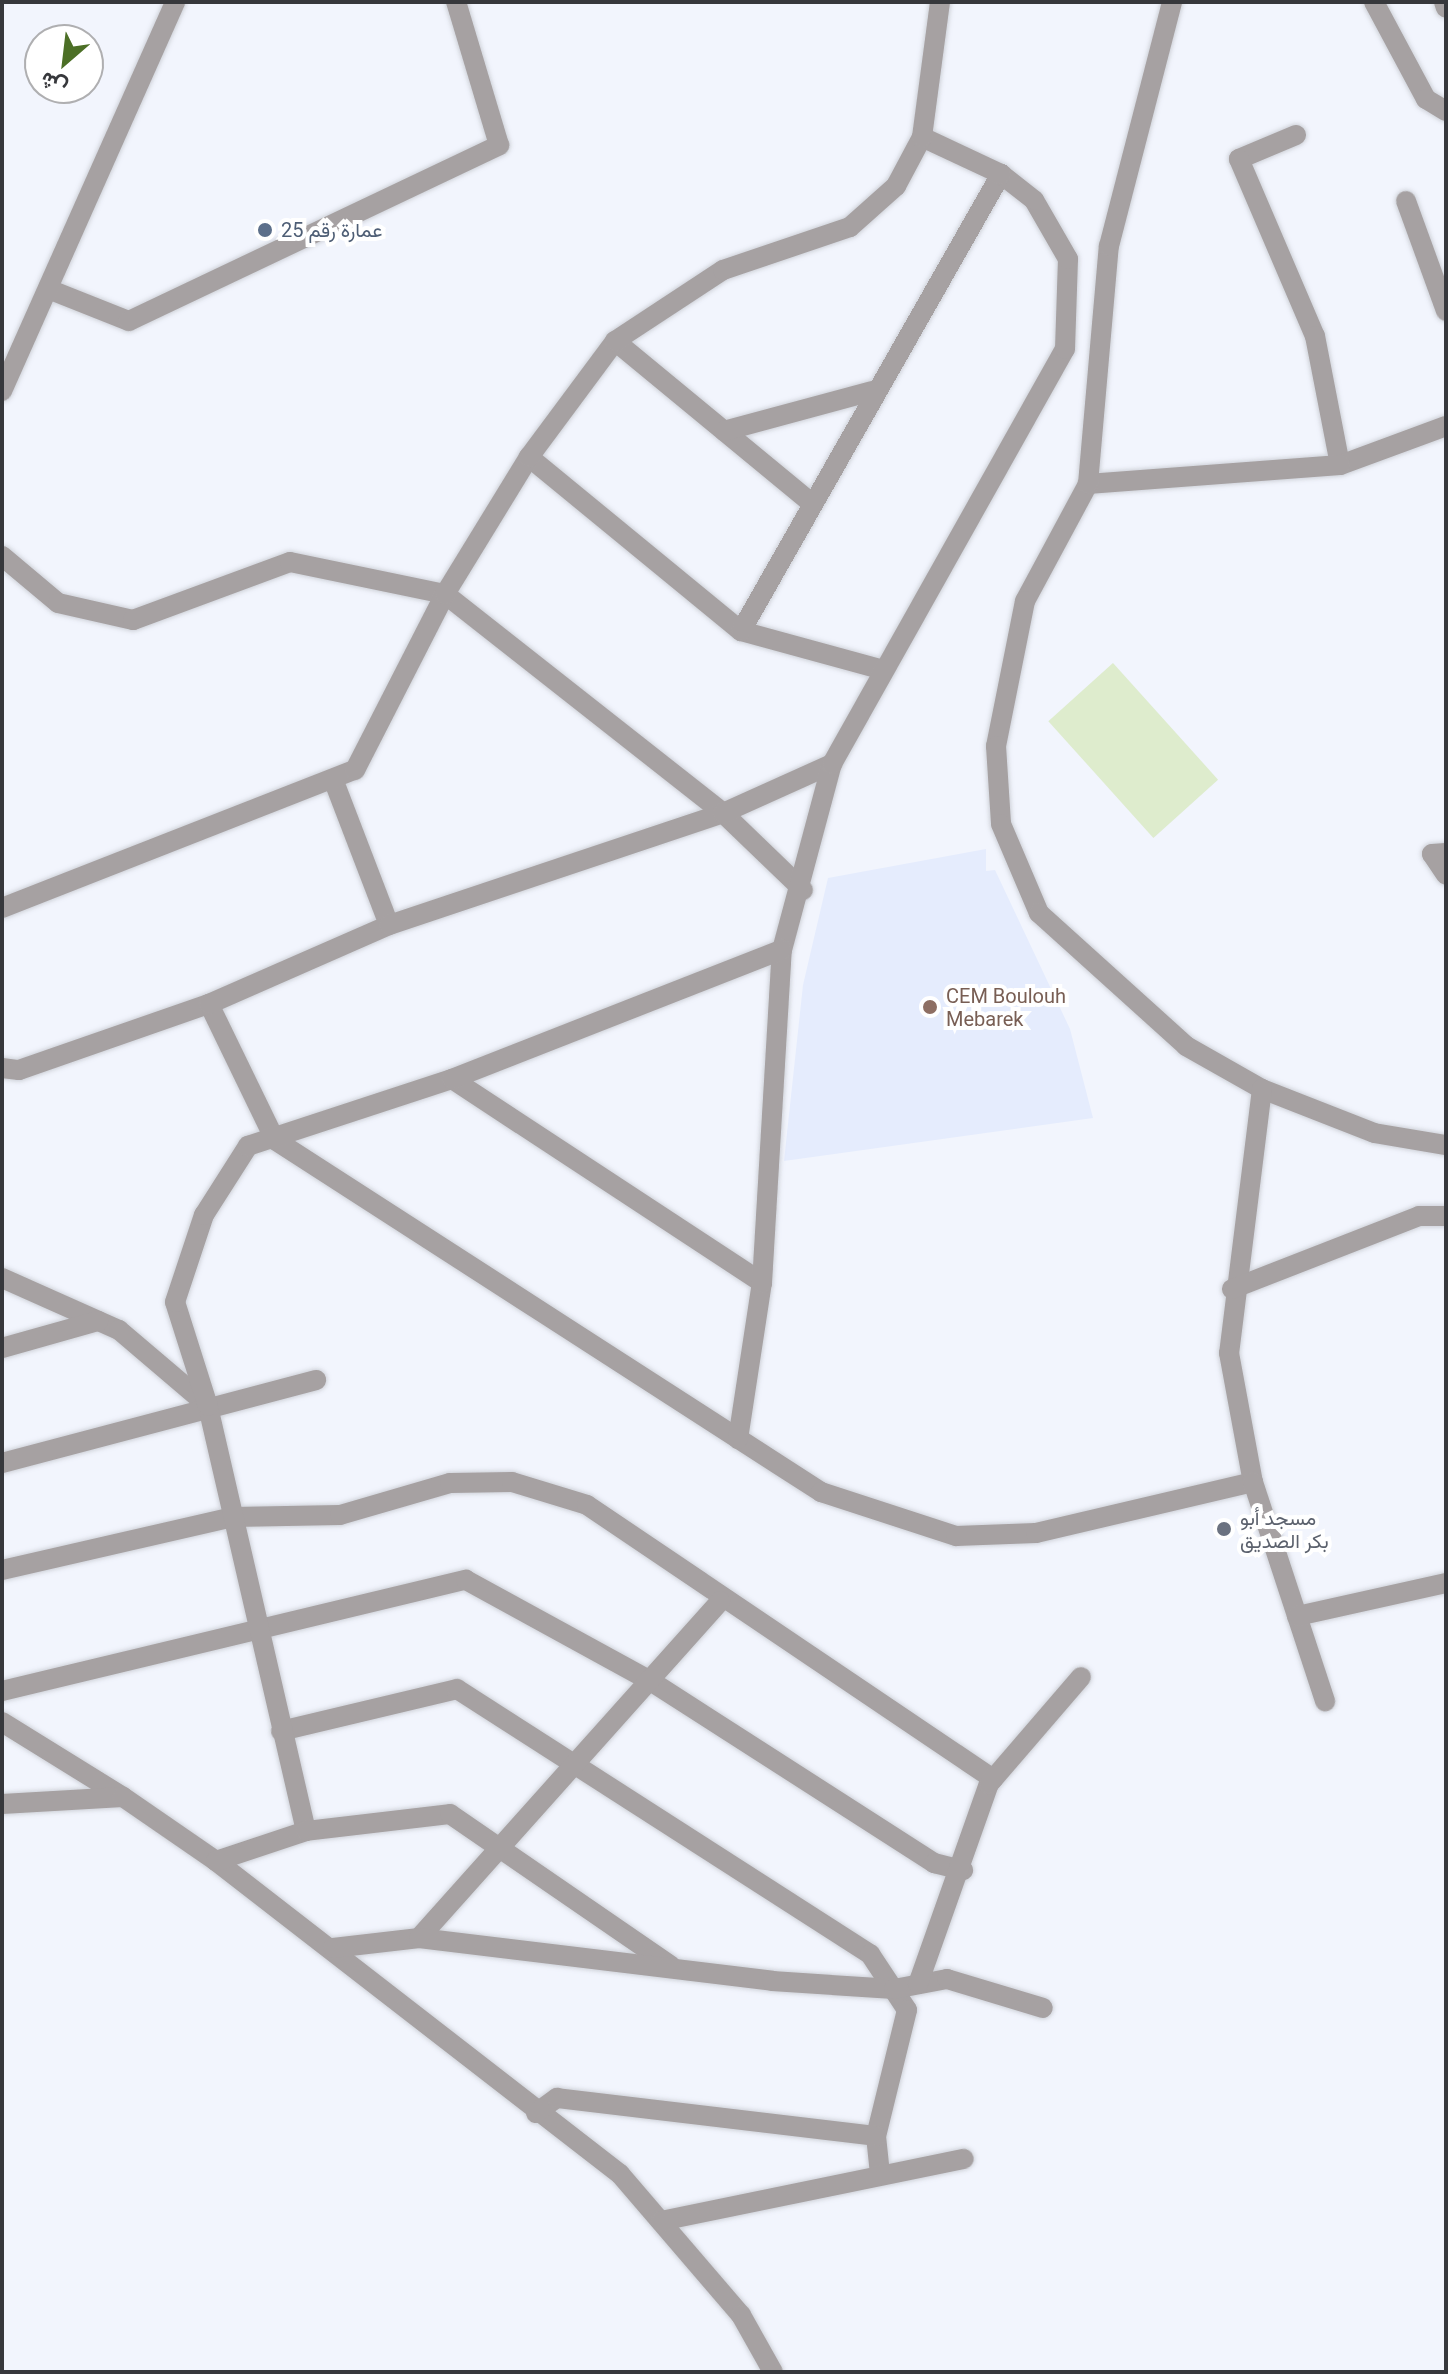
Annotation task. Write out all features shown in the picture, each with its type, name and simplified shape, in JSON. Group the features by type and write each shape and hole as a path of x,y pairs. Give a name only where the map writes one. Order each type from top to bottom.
{"street":[{"path":"2,391 175,2"},
{"path":"48,289 129,321 499,145 456,2"},
{"path":"2,908 355,770 445,594 529,457 615,341 723,270 850,227 896,186 922,137 940,2"},
{"path":"1172,2 1109,246 1088,484 1025,601 996,746 1001,824 1039,913 1186,1046 1262,1089 1374,1133 1446,1145"},
{"path":"1374,2 1426,99 1446,111"},
{"path":"1444,2 1446,8"},
{"path":"1296,135 1239,159 1315,336 1340,465"},
{"path":"738,1439 762,1283 782,950 803,890 832,764 880,669 1065,349 1068,259 1034,200 1001,174 922,137"},
{"path":"741,631 872,391 1001,174"},
{"path":"1406,201 1446,311"},
{"path":"615,341 810,502"},
{"path":"724,431 872,391"},
{"path":"1088,484 1340,465 1446,426"},
{"path":"529,457 741,631 880,669"},
{"path":"2,556 58,603 133,620 290,562 445,594 723,813 803,890"},
{"path":"2,1068 19,1070 209,1004 389,925 723,813 832,764"},
{"path":"333,779 389,925"},
{"path":"1446,853 1432,854 1446,875"},
{"path":"306,1831 208,1406 175,1302 204,1215 248,1146 275,1140 452,1079 782,950"},
{"path":"209,1004 275,1140 821,1492 956,1536 1036,1533 1253,1482"},
{"path":"452,1079 762,1283"},
{"path":"1262,1089 1232,1289 1229,1353 1253,1482 1325,1701"},
{"path":"1232,1289 1419,1216 1446,1216"},
{"path":"2,1278 98,1321 208,1406"},
{"path":"2,1348 98,1321"},
{"path":"2,1463 208,1406 316,1380"},
{"path":"2,1570 233,1517 340,1515 450,1483 512,1482 587,1505 720,1601 993,1779"},
{"path":"2,1691 466,1580 649,1680 934,1863 963,1870"},
{"path":"1297,1616 1446,1583"},
{"path":"419,1938 720,1601"},
{"path":"918,1984 963,1870 993,1779 1081,1677"},
{"path":"281,1731 457,1689 870,1954 907,2010 876,2136 880,2174"},
{"path":"2,1722 123,1797 216,1861 333,1948 536,2113 620,2174 741,2315 773,2372"},
{"path":"2,1804 123,1797"},
{"path":"216,1861 306,1831 450,1814 675,1969"},
{"path":"333,1948 419,1938 675,1969 894,1989 947,1979 1043,2008"},
{"path":"536,2113 557,2098 876,2136"},
{"path":"661,2221 964,2159"}],"shaded area":[{"name":"CEM Boulouh Mebarek","path":"986,849 986,871 995,870 1070,1029 1093,1118 784,1161 803,985 828,878"}],"green space":[{"path":"1113,663 1218,780 1153,838 1048,721"}],"place":[{"name":"عمارة رقم 25","path":"265,230"},
{"name":"CEM Boulouh Mebarek","path":"930,1007"},
{"name":"مسجد أبو بكر الصديق","path":"1224,1529"}]}
